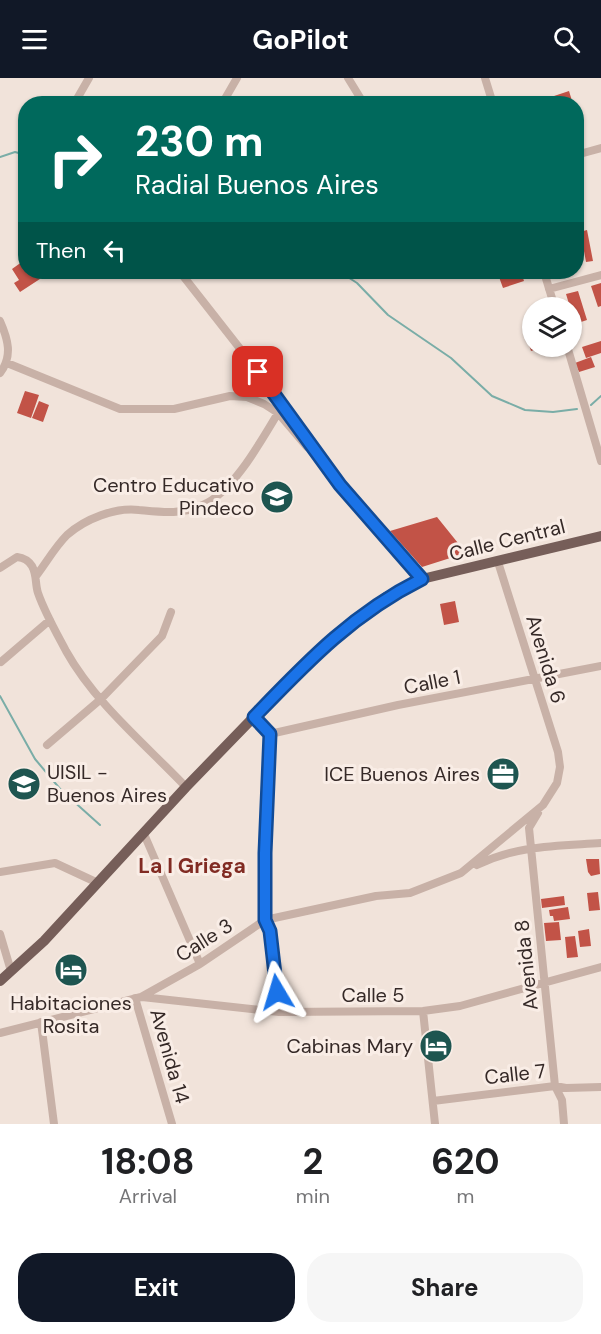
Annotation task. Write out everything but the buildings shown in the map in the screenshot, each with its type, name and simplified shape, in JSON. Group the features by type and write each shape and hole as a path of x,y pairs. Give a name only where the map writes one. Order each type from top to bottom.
{"main road":[{"name":"Calle Central","path":"0,981 98,883 186,787 311,658 340,632 386,597 422,579 601,536"}],"street":[{"path":"79,96 89,78"},
{"path":"227,96 237,78"},
{"path":"350,78 360,96"},
{"path":"485,78 491,96"},
{"path":"584,153 601,148"},
{"path":"549,289 601,275"},
{"path":"185,279 285,406 340,485"},
{"path":"546,279 552,297"},
{"path":"0,321 8,339 8,363 0,373"},
{"path":"570,357 601,461"},
{"path":"8,363 120,409 174,409 230,396 247,397 264,404 278,413 422,579"},
{"path":"36,576 68,534 96,517 120,509 164,513 204,505 220,494 251,458 278,413"},
{"path":"0,568 17,557 25,559 36,576 37,590 73,663 101,699 186,787"},
{"name":"Avenida 6","path":"498,562 558,752 560,767"},
{"path":"47,745 101,699 162,636 171,612"},
{"path":"1,662 50,620"},
{"name":"Calle 1","path":"270,734 398,705 601,666"},
{"path":"254,717 270,734 265,853 265,920 270,931 279,1012"},
{"name":"Calle 3","path":"461,873 543,804 557,783 560,767"},
{"name":"Avenida 8","path":"543,804 529,828 555,1086 561,1100 564,1124"},
{"path":"144,834 200,964"},
{"name":"Calle 3","path":"0,1033 138,998 200,964 265,920 376,896 410,893 461,873 501,853 531,848 601,843"},
{"path":"0,872 56,863 98,883"},
{"path":"0,934 11,971"},
{"name":"Calle 5","path":"138,998 279,1012 423,1011 460,1005 601,967"},
{"name":"Avenida 14","path":"138,998 172,1124"},
{"path":"423,1011 435,1124"},
{"path":"40,1022 54,1124"},
{"name":"Calle 7","path":"433,1101 555,1086 601,1087"}],"waterway":[{"path":"0,157 18,153"},
{"path":"351,279 388,315 451,358 492,396 525,410 553,412 577,409"},
{"path":"591,405 601,396"},
{"path":"0,696 35,759 61,790 100,825"}],"place":[{"name":"Centro Educativo Pindeco","path":"277,497"},
{"name":"ICE Buenos Aires","path":"503,774"},
{"name":"UISIL - Buenos Aires","path":"24,784"},
{"name":"Habitaciones Rosita","path":"71,970"},
{"name":"Cabinas Mary","path":"436,1046"}],"district":[{"name":"La I Griega","path":"192,866"}],"route":[{"path":"258,372 285,406 340,485 422,579 386,597 340,632 311,658 254,717 270,734 265,853 265,920 270,931 277,992"}]}
